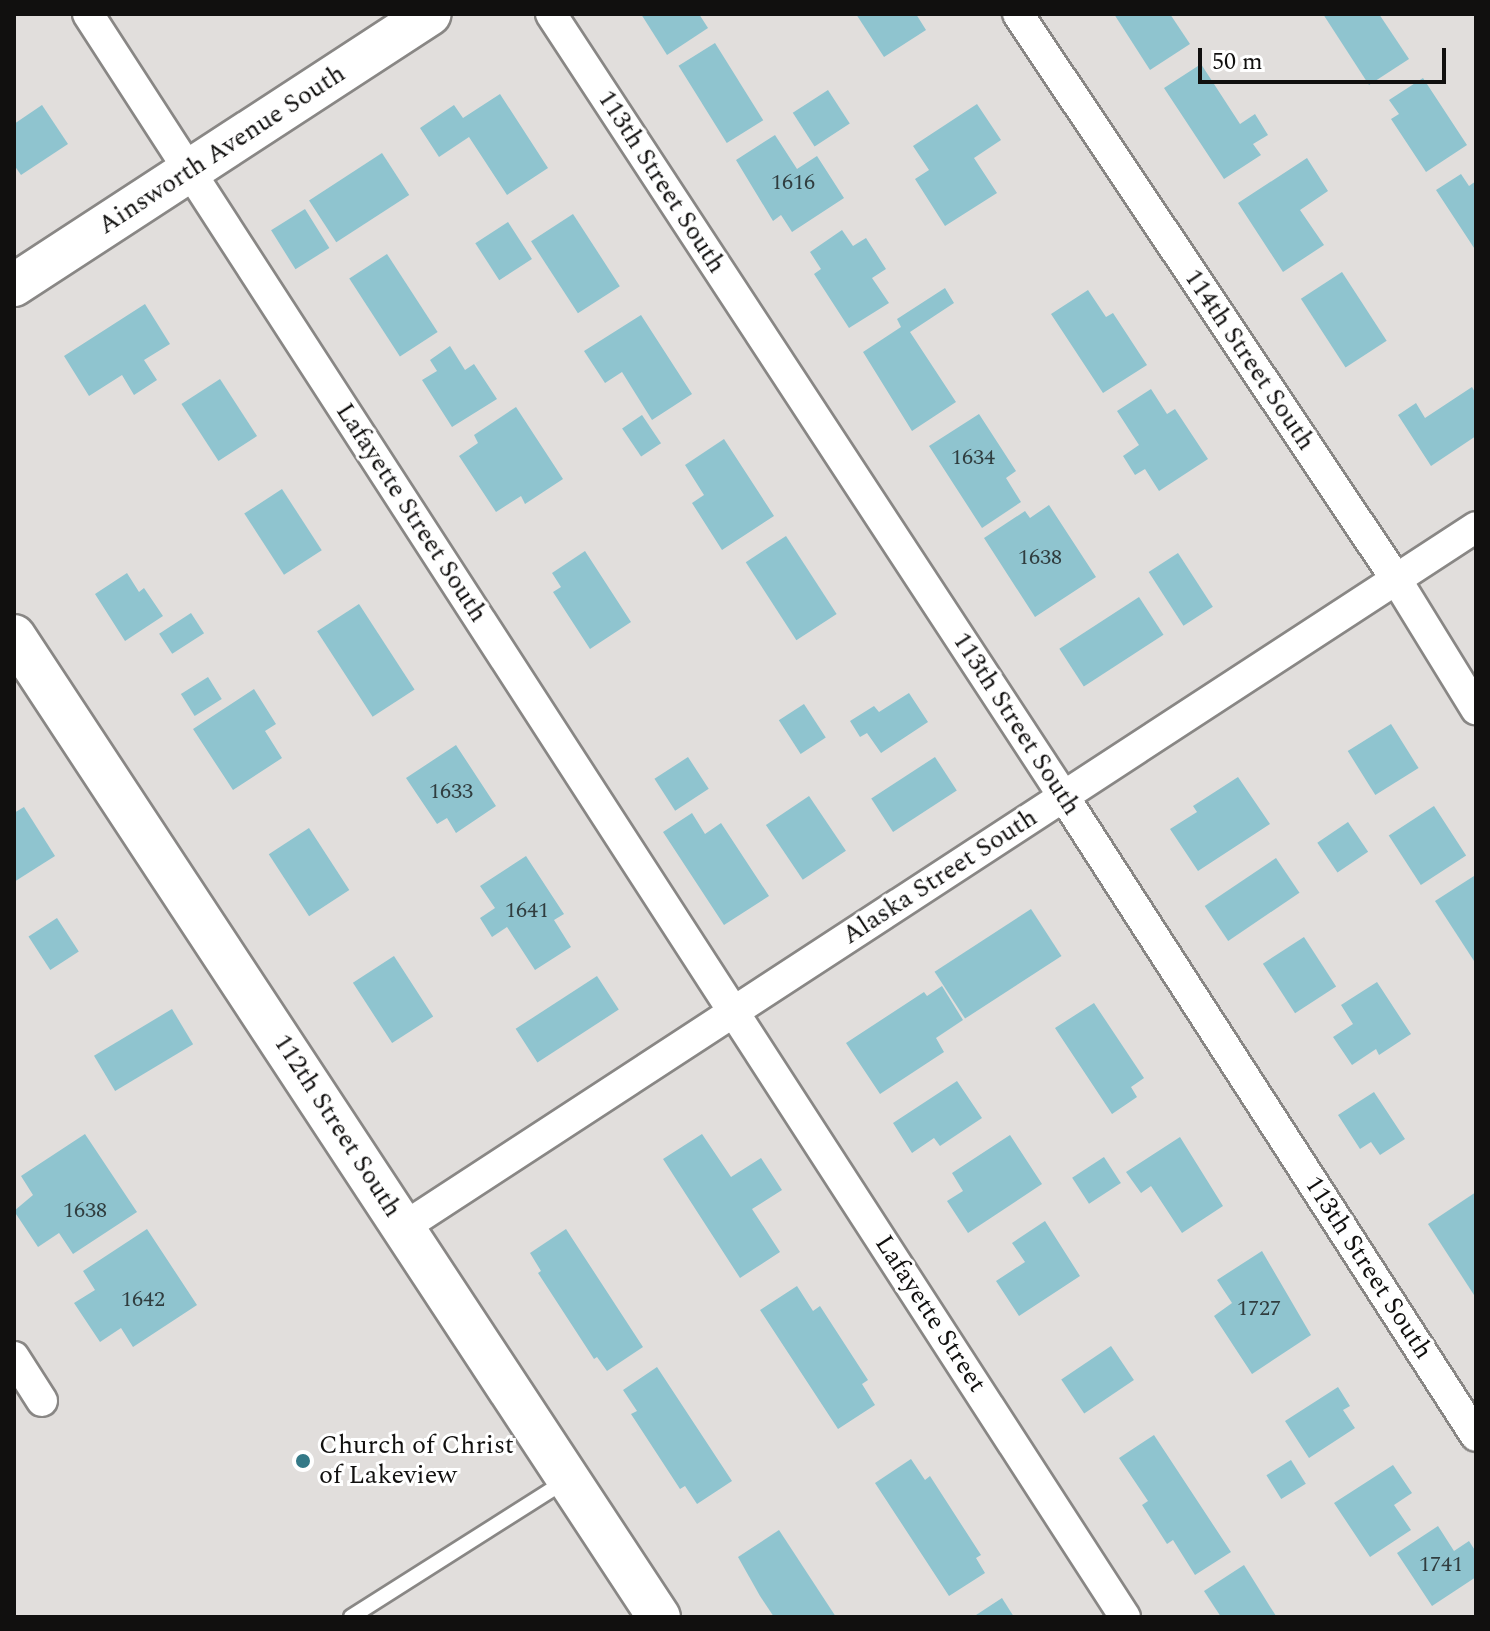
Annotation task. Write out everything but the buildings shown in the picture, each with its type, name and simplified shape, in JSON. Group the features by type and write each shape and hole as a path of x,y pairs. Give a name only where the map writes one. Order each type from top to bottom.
{"main road":[{"name":"Ainsworth Avenue South","path":"14,285 430,14"},
{"name":"112th Street South","path":"14,636 659,1617"}],"street":[{"name":"Lafayette Street South","path":"88,14 735,1012"},
{"name":"113th Street South","path":"551,14 1064,797 1476,1436"},
{"name":"114th Street South","path":"1018,14 1396,579 1476,709"},
{"name":"Alaska Street South","path":"404,1227 1476,527"},
{"name":"Lafayette Street","path":"735,1012 1125,1617"},
{"path":"14,1357 42,1401"}],"lane":[{"path":"351,1617 569,1479"}],"place":[{"name":"Church of Christ of Lakeview","path":"303,1461"}]}
